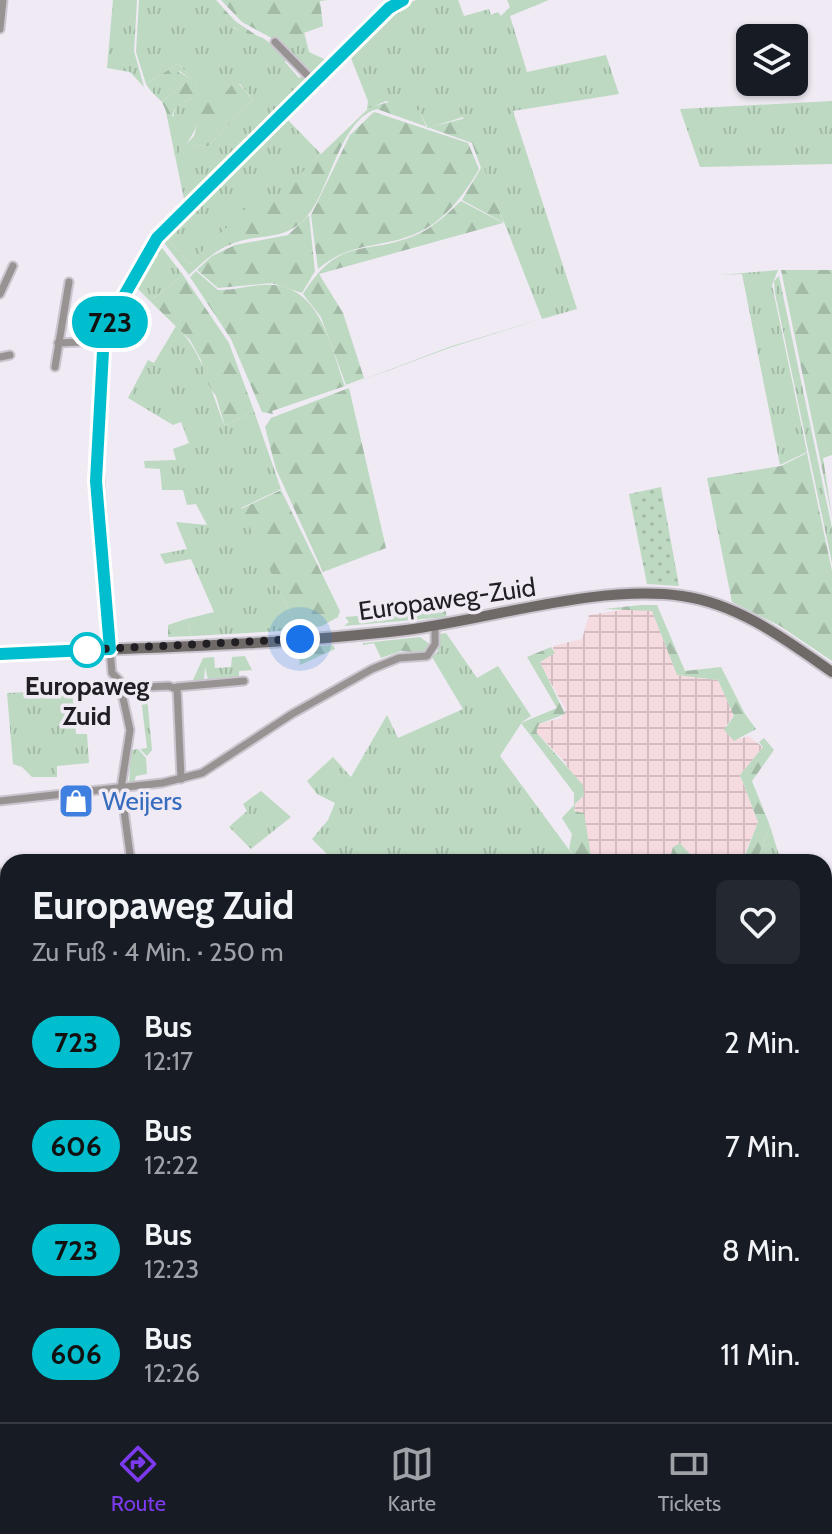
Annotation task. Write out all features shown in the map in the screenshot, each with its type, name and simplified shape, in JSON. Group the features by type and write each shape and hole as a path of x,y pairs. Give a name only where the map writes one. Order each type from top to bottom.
{"street":[{"path":"0,29 3,0"},
{"path":"130,854 121,788 130,730 119,680 112,673 96,481 104,341 129,283 157,238 389,8 403,0"},
{"path":"275,42 315,83"},
{"path":"0,294 11,277 13,266"},
{"path":"11,277 22,279"},
{"path":"55,367 69,282"},
{"path":"58,343 104,341"},
{"path":"0,357 10,355"},
{"name":"Europaweg-Zuid","path":"0,654 307,639 435,625 594,598 636,594 681,596 728,608 756,622 832,672"},
{"path":"0,801 181,779 214,768 292,714 382,664 399,658 427,656 435,644 435,625"},
{"path":"176,689 184,684 244,681"},
{"path":"147,687 169,686 176,689"},
{"path":"176,689 181,779"}],"shaded area":[{"path":"630,609 652,611 677,675 718,680 734,716 726,726 740,739 748,736 763,747 740,775 758,822 745,854 690,854 680,843 674,854 590,854 584,829 574,812 575,804 584,795 564,761 536,732 539,724 561,718 566,710 539,662 554,653 553,646 582,639 589,615"}],"green space":[{"path":"113,0 137,0 134,51 144,87 130,72 107,68"},
{"path":"139,0 210,0 233,28 263,38 289,57 285,62 299,78 304,75 307,82 185,204 165,107 173,117 176,107 192,98 203,107 177,162 195,145 208,146 253,100 240,84 233,83 223,97 206,83 197,83 178,64 146,84 136,52"},
{"path":"210,0 216,0 235,21 265,41 230,26"},
{"path":"221,0 328,0 320,1 323,26 279,42 242,22"},
{"path":"416,0 458,0 464,16 489,9 491,15 498,12 501,16 510,7 507,0 549,0 510,16 527,72 606,55 619,94 513,111 577,309 542,319 463,117 428,128 419,111 386,101 367,109 368,101 351,58 380,24"},
{"path":"304,32 309,52 330,62 313,77 279,42"},
{"path":"178,64 197,83 206,83 223,96 233,83 238,83 253,100 208,146 195,145 177,163 176,155 194,136 202,107 192,98 176,107 170,120 162,102 190,79 180,71 150,90 146,84"},
{"path":"178,71 190,79 162,102 150,90"},
{"path":"397,100 419,111 426,127 377,109 365,115 346,138 318,200 294,228 227,246 189,275 165,244 166,237 189,264 260,195 269,204 370,107"},
{"path":"832,101 832,164 700,167 680,109"},
{"path":"374,112 468,143 479,169 452,207 425,229 402,239 342,254 318,269 311,215 350,135"},
{"path":"286,118 321,154 270,206 260,196 189,264 166,237"},
{"path":"466,118 504,223 462,200 481,168 472,143 429,128"},
{"path":"461,201 503,223 319,274 343,313 364,378 346,385 321,317 303,294 317,275 329,263 342,255 416,235"},
{"path":"309,215 315,271 302,293 272,283 218,288 197,270 212,256 235,245 288,235"},
{"path":"159,244 183,275 150,301 134,285"},
{"path":"778,270 772,285 807,452 780,465 742,274 720,275"},
{"path":"781,270 832,270 832,455 823,458 832,517"},
{"path":"196,271 218,290 274,285 290,289 303,298 322,323 345,386 272,411 273,414 262,412 231,339 190,277"},
{"path":"183,275 229,343 254,411 225,426 216,396 205,379 201,360 190,340 150,301"},
{"path":"779,276 832,528 832,563 775,293 774,281"},
{"path":"541,319 449,348 347,386 449,347"},
{"path":"176,326 200,360 225,426 254,411 281,489 241,508 298,630 192,636 186,619 214,612 191,559 165,564 160,554 187,549 176,522 207,525 196,504 187,505 183,490 162,490 160,469 145,468 144,461 176,460 173,449 189,443 181,422 173,425 128,398 148,360 154,363"},
{"path":"349,388 386,548 323,572 276,469 265,427 271,418"},
{"path":"807,453 832,571 832,661 780,626 732,602 707,478 781,466"},
{"path":"661,487 679,586 647,584 629,494"},
{"path":"281,490 340,611 338,617 322,626 298,630 241,509"},
{"path":"657,605 685,671 721,667 756,729 734,741 724,730 734,716 718,680 677,675 652,611 604,609"},
{"path":"445,609 447,617 344,626 349,622 345,617"},
{"path":"186,619 192,636 168,637 168,625"},
{"path":"446,633 477,678 498,666 531,716 522,722 500,756 572,854 327,854 312,839 328,820 335,803 317,794 307,781 333,757 351,777 387,715 398,738 463,709 432,657 438,652 440,634"},
{"path":"420,637 431,645 423,653 401,651 381,658 374,643 363,645 363,643"},
{"path":"333,645 335,649 300,665 298,648"},
{"path":"551,647 555,653 540,662 565,714 539,724 536,732 583,785 584,795 575,804 574,811 584,813 591,854 572,854 569,849 572,834 562,818 574,805 574,793 521,723 557,708 527,657"},
{"path":"245,656 252,670 239,671 239,678 208,680 205,667 204,680 193,680 203,658 214,657 215,668 231,667 232,657"},
{"path":"72,690 76,734 87,734 89,763 57,766 57,777 32,777 22,767 13,764 7,693"},
{"path":"147,697 152,750 147,756 140,749 147,748 141,698"},
{"path":"764,738 774,750 752,781 770,826 759,854 746,854 758,822 740,775 763,747 759,742"},
{"path":"138,749 146,758 147,774 136,776 134,782 129,782 131,750"},
{"path":"261,791 291,817 251,849 229,827 247,811 243,804"},
{"path":"770,826 779,854 759,854"},
{"path":"680,843 690,854 671,854 673,847"}],"bus line":[{"name":"723","path":"0,654 110,649 96,481 103,351 113,315 138,266 157,238 389,8 403,0"}],"place":[{"name":"Europaweg Zuid","path":"87,650"},
{"name":"Weijers","path":"76,801"}],"route":[{"path":"87,650 82,650 300,639"}]}
